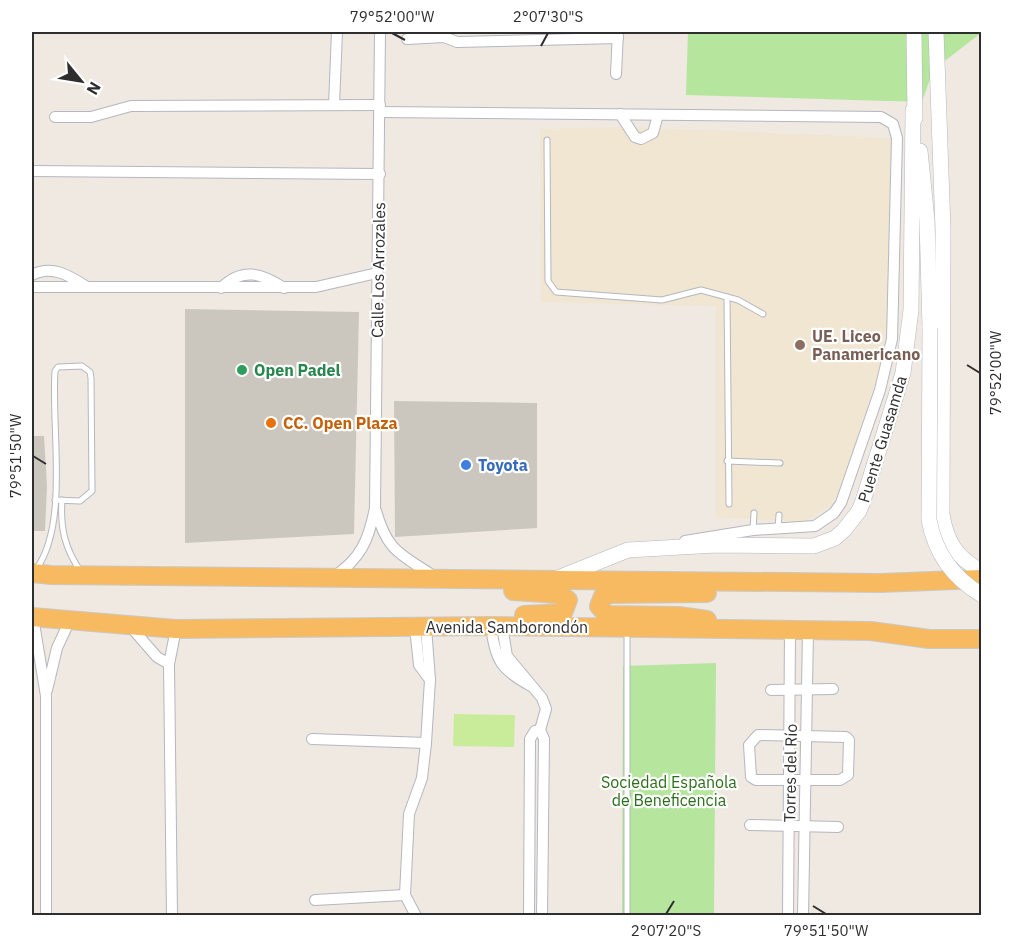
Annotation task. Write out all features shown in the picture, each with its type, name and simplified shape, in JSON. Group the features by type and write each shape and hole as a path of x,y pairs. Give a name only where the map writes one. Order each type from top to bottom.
{"highway":[{"path":"32,573 84,576 817,583 981,579"},
{"path":"439,579 472,589 558,594 568,600 563,613 509,616 496,626"},
{"path":"790,630 679,616 607,615 599,606 603,596 608,594 718,593 817,583"},
{"name":"Avenida Samborondón","path":"32,617 176,629 496,626 871,631 929,639 981,639"}],"main road":[{"name":"Puente Guasamda","path":"551,580 628,550 716,545 814,546 835,538 859,511 903,373 911,310 914,32"},
{"path":"936,32 943,230 942,514 944,528 955,552 962,560 981,572"},
{"name":"Puente Guasamda","path":"913,110 924,176 927,220 930,328 928,520 934,542 947,563 964,582 981,595"}],"street":[{"path":"334,105 337,32"},
{"name":"Calle Los Arrozales","path":"332,577 347,568 365,546 375,508 380,32"},
{"path":"407,39 451,35 618,35 616,74"},
{"path":"56,117 91,117 131,106 334,105 380,109 881,117 888,119 897,130 895,316 888,361 880,390 842,503 834,513 815,526 753,530 628,550"},
{"path":"620,114 635,136 641,139 652,134 658,115"},
{"path":"32,171 380,174"},
{"path":"32,275 43,271 64,273 87,288"},
{"path":"32,288 285,288 333,285 377,273"},
{"name":"Calle Los Arrozales","path":"375,508 383,536 390,545 439,579"},
{"path":"32,617 46,696 46,915"},
{"path":"46,696 57,648 70,620"},
{"path":"130,626 149,648 169,664"},
{"path":"496,626 507,656 520,668 531,687 542,698 546,709 540,730 544,739 542,915"},
{"path":"416,915 405,895 409,814 422,778 430,680 419,665 421,627"},
{"path":"172,915 169,664 176,629"},
{"name":"Torres del Río","path":"790,630 807,690 803,915"},
{"name":"Torres del Río","path":"788,915 790,630"},
{"path":"39,647 57,648"},
{"path":"149,648 172,650"},
{"path":"771,690 833,689"},
{"path":"529,915 530,740 535,731 540,730"},
{"path":"758,735 807,735 841,735 849,740 848,775 845,778 756,780 751,777 749,745 752,739 758,735"},
{"path":"312,739 426,743"},
{"path":"529,794 543,794"},
{"path":"750,825 838,826"},
{"path":"529,874 542,875"},
{"path":"315,900 405,895"},
{"path":"788,896 803,895"}],"lane":[{"path":"547,140 548,280 556,292 662,300 700,290 746,303 763,314"},
{"path":"727,297 729,504"},
{"path":"58,500 80,501 92,491 91,378 90,372 82,366 58,367 55,371 58,500 62,532 73,560 84,576"},
{"path":"728,461 780,463"},
{"path":"32,573 42,560 52,532 58,500"},
{"path":"753,530 754,513"},
{"path":"778,528 779,515"},
{"path":"52,532 62,532"},
{"path":"627,628 627,915"}],"shaded area":[{"name":"UE. Liceo Panamericano","path":"629,127 891,138 888,324 881,365 839,491 830,506 804,522 716,517 716,306 541,302 540,129"}],"green space":[{"path":"688,32 981,33 933,70 922,102 686,95"},
{"name":"Sociedad Española de Beneficencia","path":"716,663 714,915 622,916 623,666"},
{"path":"454,714 515,715 514,747 453,746"}],"building":[{"name":"CC. Open Plaza","path":"185,309 359,312 354,534 185,543"},
{"name":"Toyota","path":"394,401 537,403 537,528 395,537"},
{"path":"32,436 44,436 47,486 45,531 32,531"}],"place":[{"name":"UE. Liceo Panamericano","path":"800,345"},
{"name":"Open Padel","path":"242,370"},
{"name":"CC. Open Plaza","path":"271,423"},
{"name":"Toyota","path":"466,465"}]}
